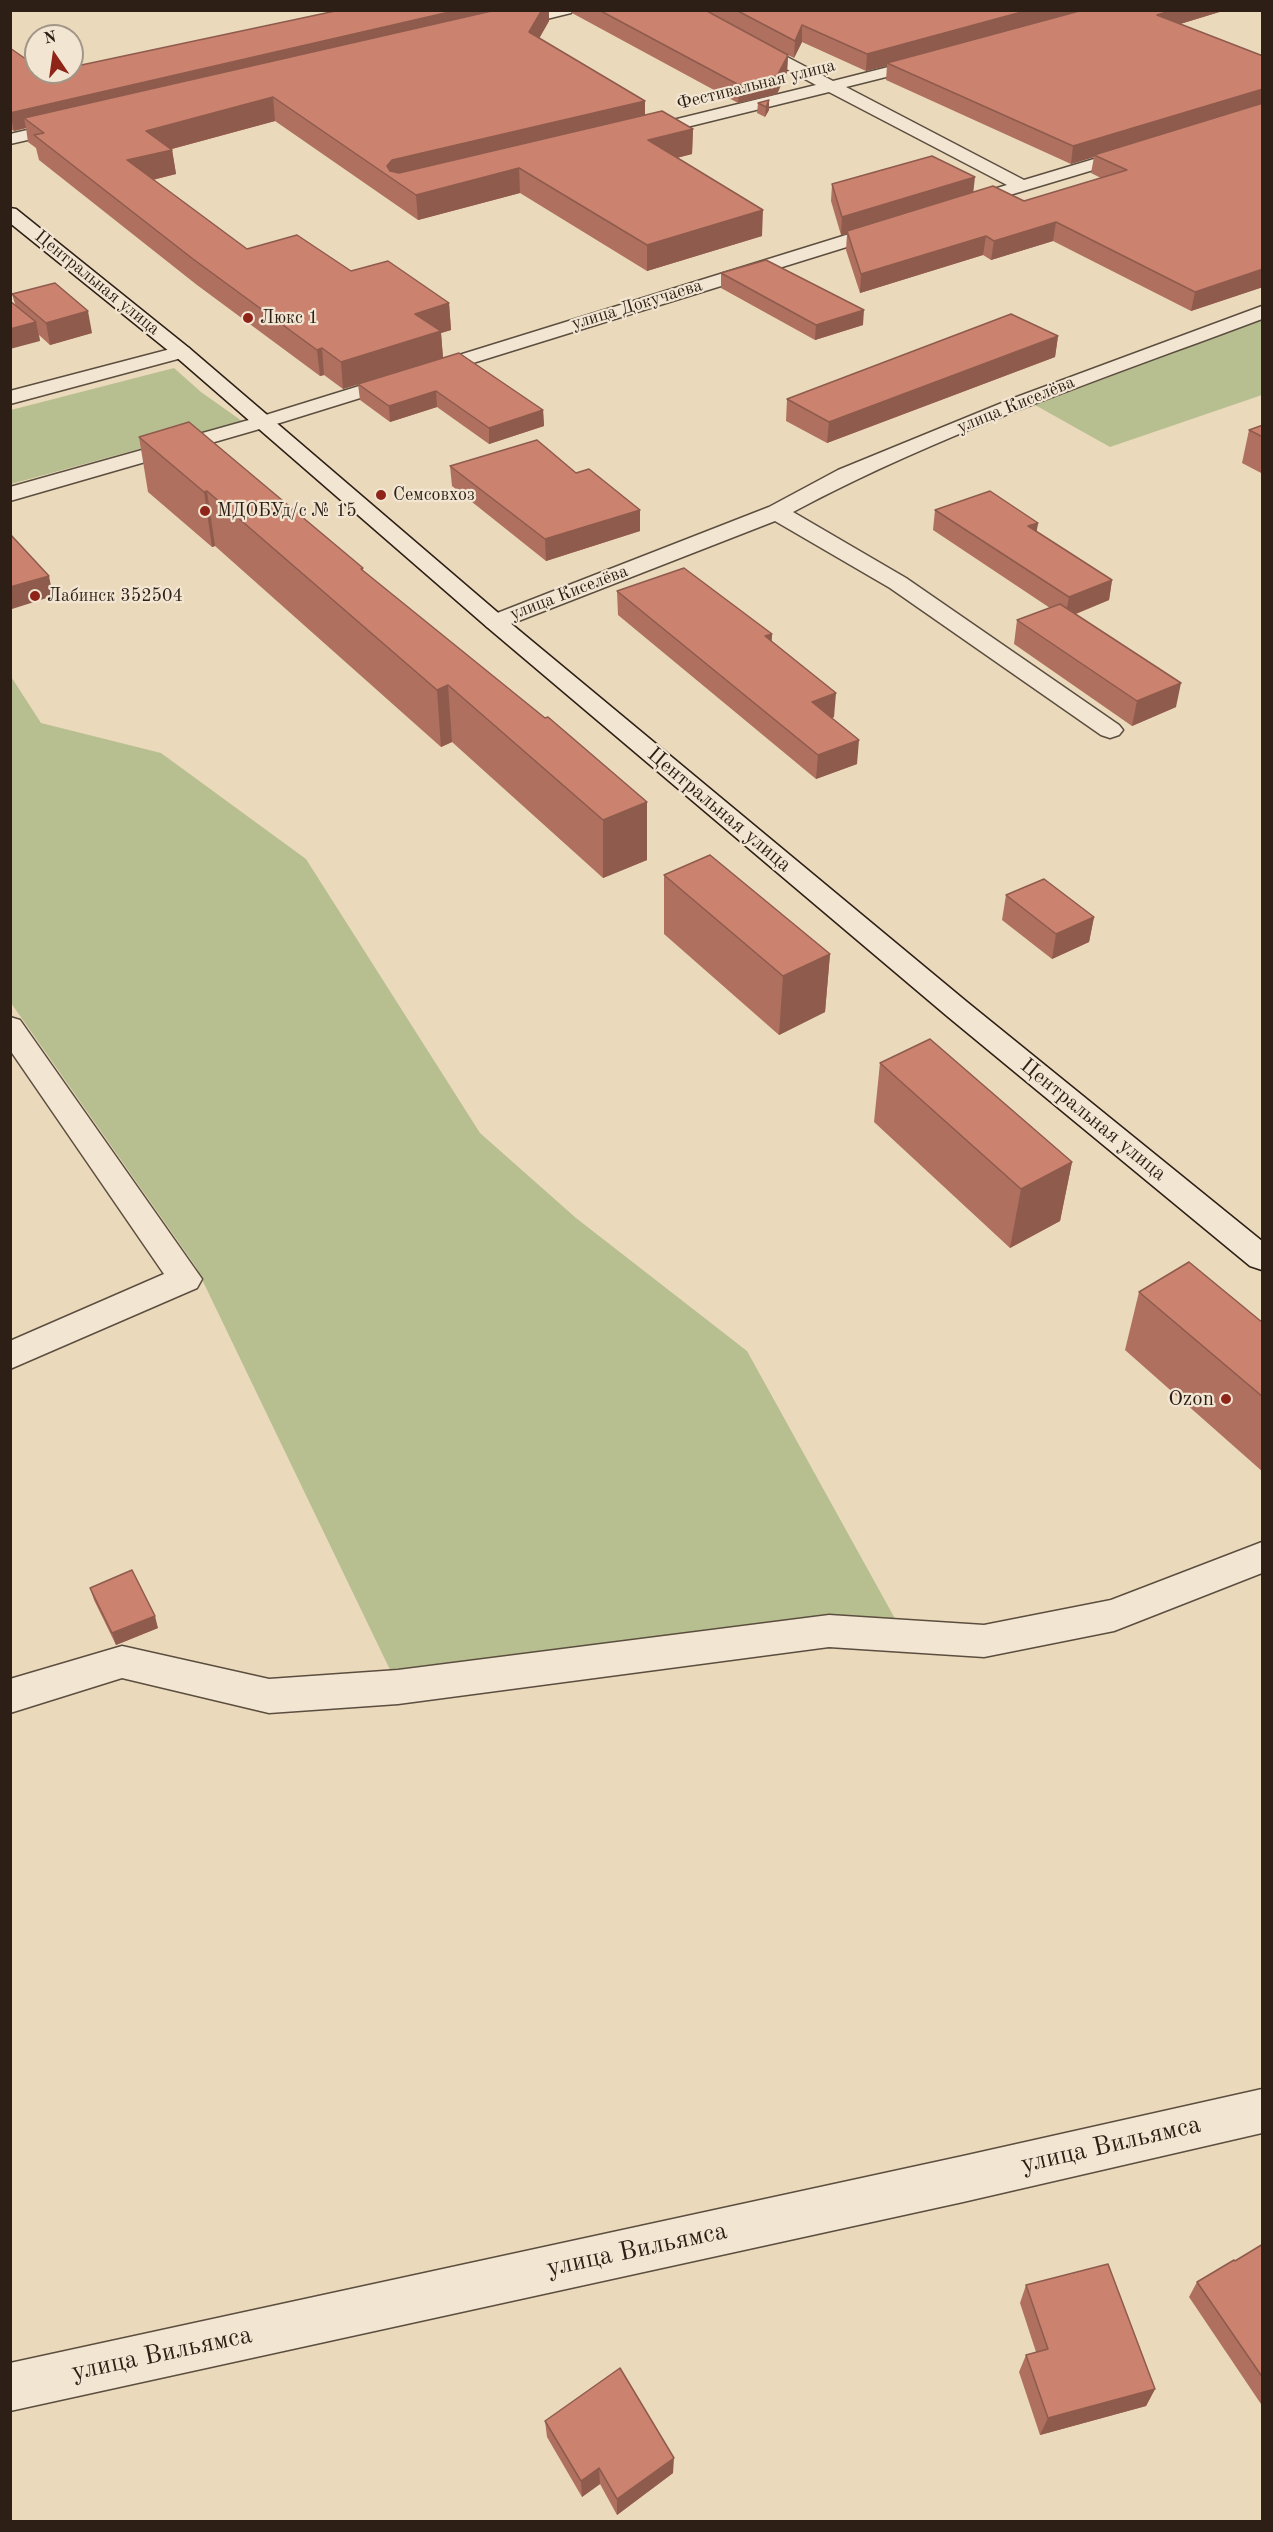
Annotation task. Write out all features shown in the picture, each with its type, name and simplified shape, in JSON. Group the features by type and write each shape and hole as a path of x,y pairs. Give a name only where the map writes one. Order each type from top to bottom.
{"street":[{"path":"485,29 566,10"},
{"path":"684,10 1023,186"},
{"name":"Фестивальная улица","path":"617,139 948,57"},
{"path":"10,139 92,120"},
{"path":"943,210 1148,148"},
{"name":"Центральная улица","path":"10,213 183,352 495,622 957,1009 1263,1258"},
{"name":"улица Докучаева","path":"10,494 263,422 909,221"},
{"name":"улица Киселёва","path":"495,622 777,512 846,475 1010,407 1263,312"},
{"name":"Центральная улица","path":"10,398 183,352"},
{"path":"777,512 898,583 1110,730"},
{"path":"10,1027 185,1279 10,1356"},
{"path":"10,1696 123,1662 269,1696 398,1687 829,1631 984,1641 1114,1615 1263,1557"},
{"name":"улица Вильямса","path":"10,2387 963,2179 1263,2111"}],"green space":[{"path":"1262,319 1262,395 1110,447 1035,405"},
{"path":"174,368 201,392 242,421 11,484 11,410"},
{"path":"10,675 41,723 161,753 306,859 480,1133 576,1218 747,1351 898,1624 393,1676 196,1267 11,1003"}],"building":[{"path":"340,10 458,10 10,113 10,48 24,58 24,84 84,84 84,64"},
{"path":"496,10 542,10 529,32 645,101 392,160 387,166 390,171 399,173 662,111 693,129 648,140 763,210 647,245 519,168 416,195 273,97 146,131 172,150 127,160 247,249 297,235 351,271 388,261 449,303 415,314 441,331 341,362 322,348 317,350 193,259 34,135 44,133 24,118"},
{"path":"599,10 705,10 788,55 777,76 739,85"},
{"path":"736,10 1029,10 867,54 802,25 795,41"},
{"path":"1083,10 1173,10 1157,15 1263,56 1263,89 1073,146 887,63"},
{"path":"769,100 766,107 758,103"},
{"path":"1263,103 1263,269 1195,292 1056,222 994,241 986,236 861,274 847,231 993,186 1024,201 1127,170 1094,155"},
{"path":"932,156 975,177 842,217 832,184"},
{"path":"766,260 864,310 816,325 721,273"},
{"path":"55,283 88,311 46,323 12,294"},
{"path":"10,301 36,322 10,329"},
{"path":"1011,314 1058,336 829,422 787,399"},
{"path":"459,353 543,410 489,428 436,391 389,406 358,384"},
{"path":"189,422 363,568 361,569 545,718 548,717 647,802 603,820 448,685 437,690 207,491 204,492 139,437"},
{"path":"1263,425 1263,437 1249,430"},
{"path":"537,440 576,473 589,469 640,510 545,539 450,466"},
{"path":"990,491 1038,523 1028,526 1112,580 1069,597 935,510"},
{"path":"10,534 49,576 10,587"},
{"path":"684,568 772,634 765,636 836,693 812,702 859,740 818,755 617,591"},
{"path":"1060,604 1181,683 1137,701 1017,620"},
{"path":"710,855 830,954 783,976 664,875"},
{"path":"1044,879 1094,917 1056,934 1006,895"},
{"path":"930,1039 1072,1162 1021,1189 880,1063"},
{"path":"1189,1262 1263,1323 1263,1397 1139,1292"},
{"path":"132,1570 155,1616 112,1633 90,1588"},
{"path":"1263,2244 1263,2378 1197,2282"},
{"path":"1108,2264 1155,2389 1048,2418 1026,2355 1048,2349 1026,2285"},
{"path":"620,2368 674,2458 617,2499 599,2468 581,2481 545,2421"}],"place":[{"name":"Люкс 1","path":"248,318"},
{"name":"Семсовхоз","path":"381,495"},
{"name":"МДОБУд/с № 15","path":"205,511"},
{"name":"Лабинск 352504","path":"35,596"},
{"name":"Ozon","path":"1226,1399"}]}
